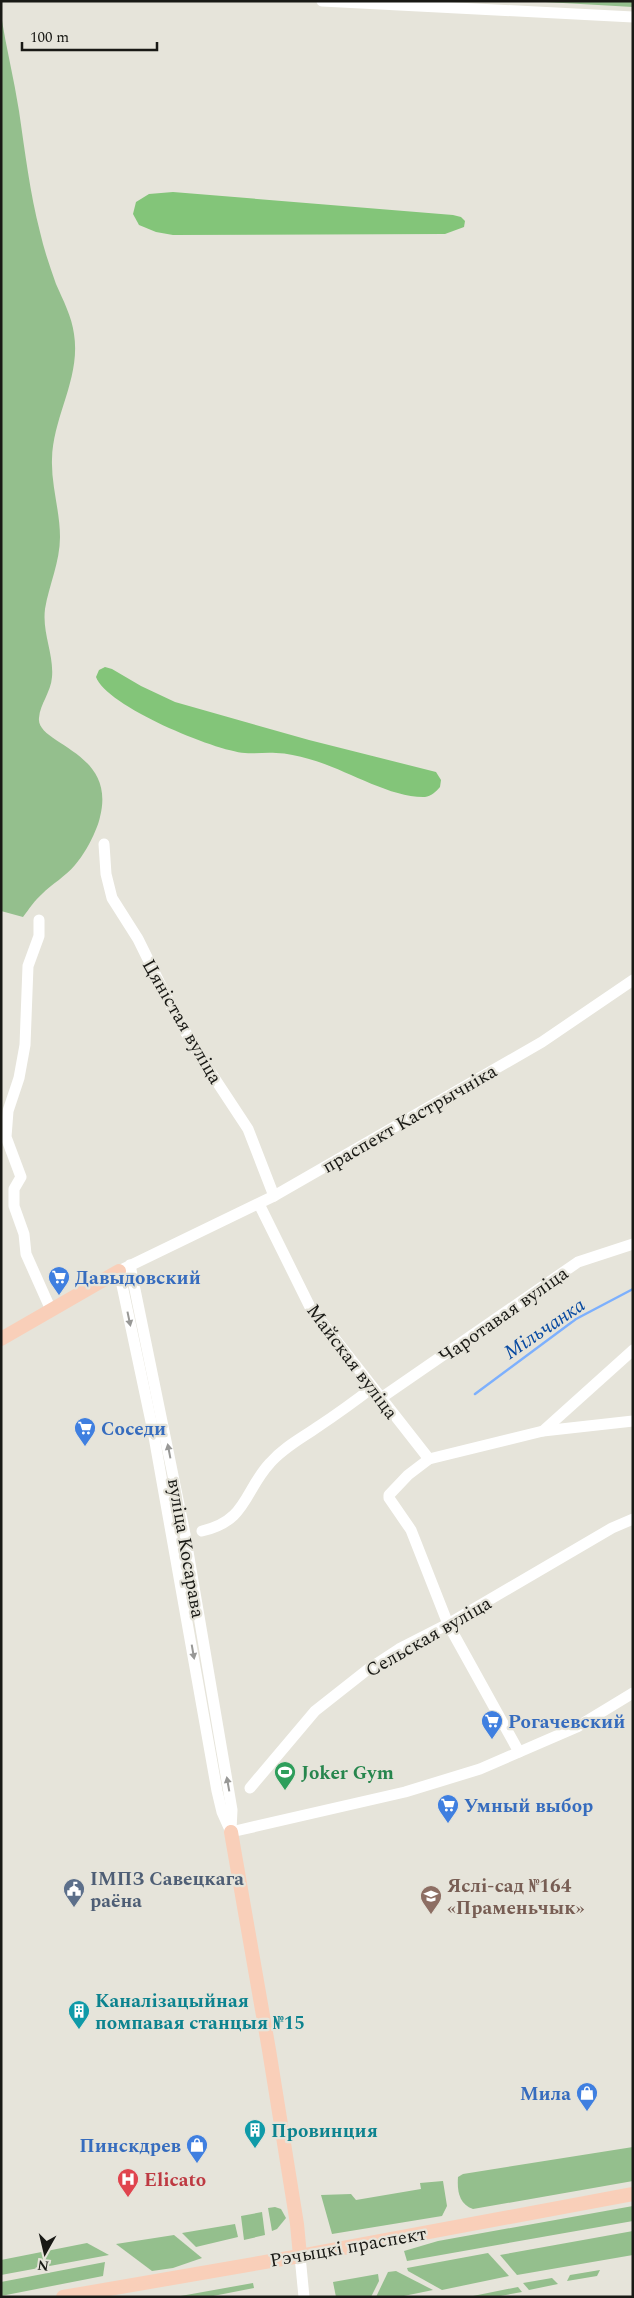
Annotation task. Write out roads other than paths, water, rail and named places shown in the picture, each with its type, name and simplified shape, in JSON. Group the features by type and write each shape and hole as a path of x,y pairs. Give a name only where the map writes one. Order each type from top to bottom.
{"main road":[{"path":"1,1339 125,1268"},
{"name":"вуліца Косарава","path":"231,1832 269,2050 297,2224 300,2256"},
{"name":"Рэчыцкі праспект","path":"63,2297 300,2256 633,2194"}],"street":[{"path":"322,1 633,17"},
{"name":"Цяністая вуліца","path":"104,844 106,874 112,898 138,939 172,1008 194,1047 248,1129 274,1196"},
{"path":"39,920 39,936 28,966 24,1045 19,1078 8,1111 6,1136 21,1177 14,1189 14,1206 24,1234 26,1254 51,1310"},
{"name":"праспект Кастрычніка","path":"125,1268 274,1196 542,1042 633,980"},
{"name":"Майская вуліца","path":"258,1204 310,1307 429,1459"},
{"name":"Чаротавая вуліца","path":"381,1398 578,1262 633,1244"},
{"name":"вуліца Косарава","path":"125,1268 217,1791 222,1812 231,1832"},
{"path":"543,1431 633,1350"},
{"path":"202,1531 220,1527 241,1508 269,1464 287,1446 319,1427 372,1388"},
{"path":"519,1752 448,1624 411,1530 389,1498 390,1492 429,1459 543,1431 633,1421"},
{"name":"Сельская вуліца","path":"250,1788 315,1711 367,1670 399,1649 448,1624 598,1536 633,1519"},
{"path":"231,1832 405,1792 480,1769 576,1727 633,1693"},
{"name":"вуліца Косарава","path":"300,2256 304,2297"}],"waterway":[{"name":"Мільчанка","path":"475,1394 576,1319 633,1289"}],"place":[{"name":"Давыдовский","path":"59,1296"},
{"name":"Соседи","path":"85,1447"},
{"name":"Рогачевский","path":"492,1740"},
{"name":"Joker Gym","path":"285,1791"},
{"name":"Умный выбор","path":"448,1824"},
{"name":"ІМПЗ Савецкага раёна","path":"74,1908"},
{"name":"Яслі-сад №164 «Праменьчык»","path":"431,1915"},
{"name":"Каналізацыйная помпавая станцыя №15","path":"79,2030"},
{"name":"Мила","path":"587,2112"},
{"name":"Провинция","path":"255,2149"},
{"name":"Пинскдрев","path":"197,2164"},
{"name":"Elicato","path":"128,2198"}]}
